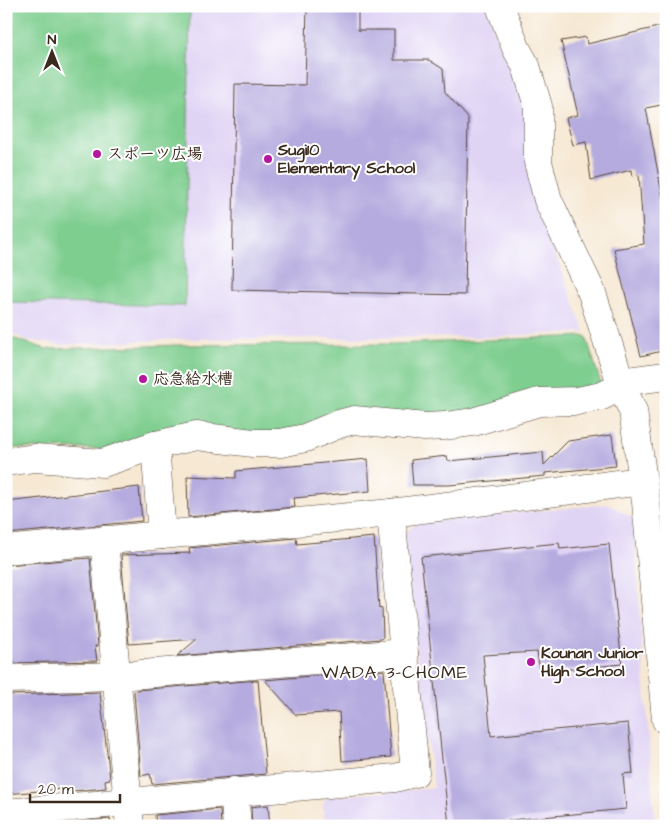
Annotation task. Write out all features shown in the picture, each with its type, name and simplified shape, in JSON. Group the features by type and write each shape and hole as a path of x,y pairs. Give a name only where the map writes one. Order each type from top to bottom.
{"street":[{"path":"500,6 516,48 526,66 538,106 538,162 548,200 592,293 622,387 632,411 660,595 666,720"},
{"path":"6,462 35,458 103,463 155,445 196,436 253,443 281,443 305,438 354,420 425,427 445,426 473,422 539,402 578,401 602,396 635,380 666,376"},
{"path":"155,445 162,535"},
{"path":"6,550 391,513 642,481"},
{"path":"6,813 129,813 234,791 395,778 415,773 391,513"},
{"path":"104,540 118,676 129,813"},
{"path":"6,679 118,676 404,653"},
{"path":"234,791 237,826"}],"shaded area":[{"name":"Sugi10 Elementary School","path":"6,6 489,6 491,22 502,49 517,74 524,99 531,191 585,332 491,337 179,339 61,345 27,340 6,331"},
{"name":"Kounan Junior High School","path":"608,504 633,518 655,826 325,826 323,806 326,797 434,788 402,536 417,523"}],"green space":[{"name":"スポーツ広場","path":"6,6 190,6 185,306 6,302"},
{"path":"6,336 46,349 179,345 393,344 586,336 601,384 458,416 103,449 6,448"}],"building":[{"path":"307,6 358,6 358,30 394,30 394,60 429,60 443,69 445,92 468,118 465,295 232,290 235,84 305,85"},
{"path":"666,25 666,104 646,108 665,211 666,350 641,356 614,249 644,244 639,175 632,176 631,170 591,180 586,142 573,145 566,118 578,115 561,41 586,37 587,44"},
{"path":"612,435 616,466 545,473 545,476 449,485 413,485 411,460 447,456 448,461 543,452 544,465 568,441"},
{"path":"368,459 370,491 294,498 295,507 188,517 187,476 236,478 236,471"},
{"path":"139,487 142,521 6,534 6,502"},
{"path":"374,537 379,609 382,608 383,637 381,639 177,656 197,639 129,644 121,555 190,553 189,548 296,538 297,544"},
{"path":"559,543 560,549 609,544 622,664 540,672 537,652 483,655 491,736 628,723 633,773 623,774 626,809 449,826 421,557"},
{"path":"90,558 98,646 95,646 97,661 8,663 6,565"},
{"path":"384,670 391,757 342,761 339,712 296,715 265,680"},
{"path":"258,680 266,774 152,784 150,774 141,776 134,692 136,690"},
{"path":"100,692 110,779 105,780 106,788 73,791 73,788 6,794 6,697 10,697 10,695"},
{"path":"268,805 270,826 252,826 251,807"},
{"path":"220,809 221,826 156,826 155,815"},
{"path":"110,819 111,826 78,826 77,822"}],"place":[{"name":"スポーツ広場","path":"97,154"},
{"name":"Sugi10 Elementary School","path":"268,159"},
{"name":"応急給水槽","path":"143,379"},
{"name":"Kounan Junior High School","path":"531,662"}],"district":[{"name":"WADA 3-CHOME","path":"395,672"}]}
